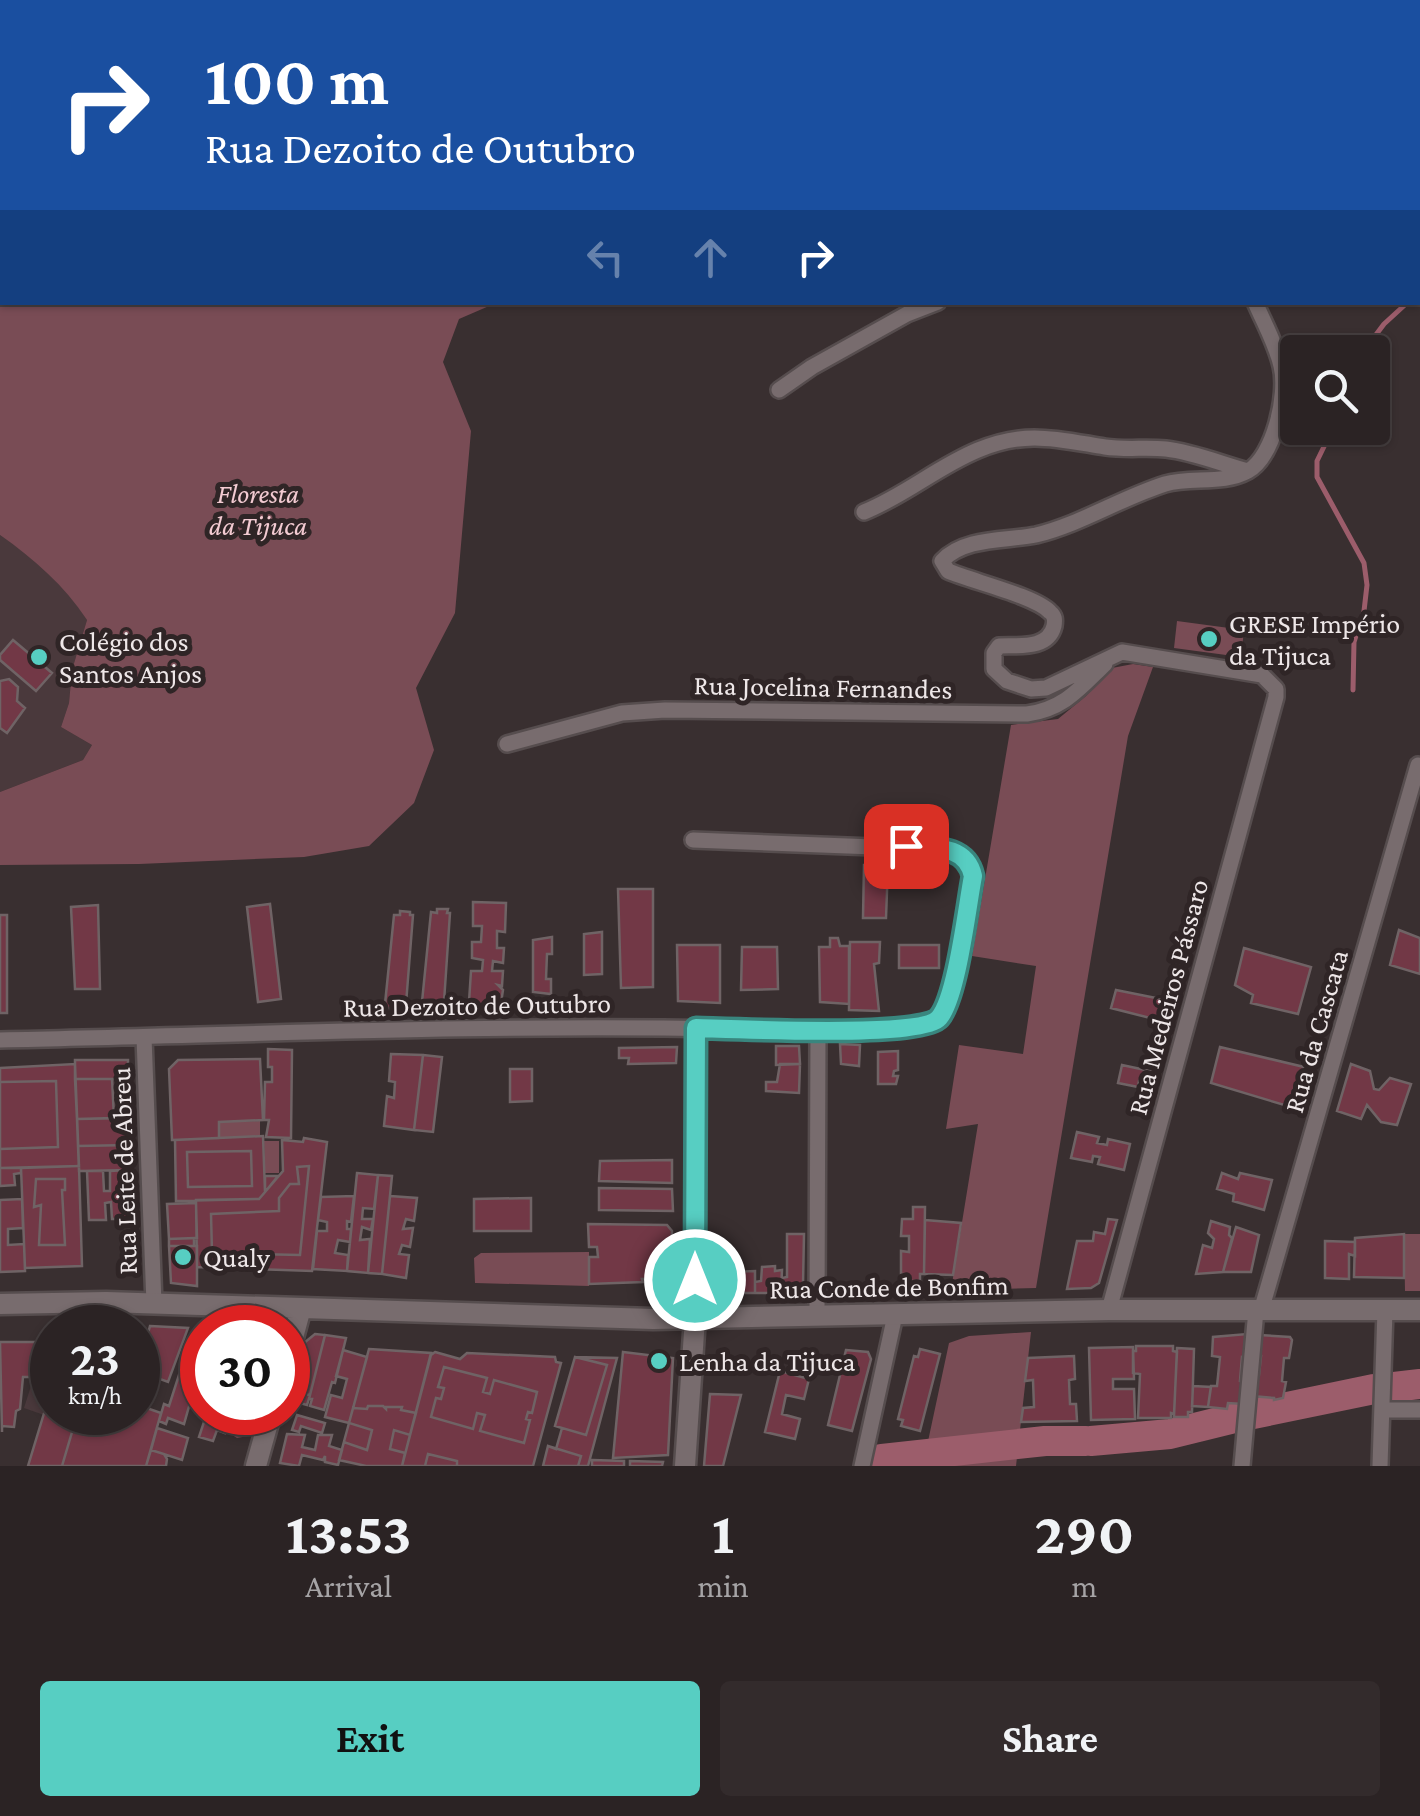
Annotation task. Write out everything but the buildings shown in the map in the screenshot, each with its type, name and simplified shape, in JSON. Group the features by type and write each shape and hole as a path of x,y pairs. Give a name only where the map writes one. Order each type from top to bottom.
{"main road":[{"name":"Rua Conde de Bonfim","path":"0,1304 191,1305"},
{"name":"Rua Conde de Bonfim","path":"310,1308 695,1318 1108,1310 1420,1310"},
{"path":"685,1466 695,1318"},
{"path":"256,1466 265,1435"}],"street":[{"path":"779,390 812,367 930,305"},
{"path":"1122,652 1046,688 1031,689 1007,681 994,669 994,654 1000,646 1027,646 1048,637 1055,621 1052,613 956,574 942,566 942,561 967,546 1054,530 1167,484 1248,471 1261,460 1271,443 1283,389 1282,368 1256,305"},
{"path":"864,512 981,449 1042,435 1140,450 1167,449 1248,471"},
{"name":"Rua Medeiros Pássaro","path":"1108,1310 1276,697 1272,681 1262,674 1122,652"},
{"name":"Rua Jocelina Fernandes","path":"507,744 622,713 665,710 1027,714 1060,706 1122,652"},
{"name":"Rua da Cascata","path":"1242,1466 1258,1311 1418,765"},
{"name":"Rua Dezoito de Outubro","path":"0,1040 326,1032 818,1030 924,1027 940,1017 973,876 963,857 953,850 906,846 693,840"},
{"path":"695,1318 696,1028"},
{"path":"817,1315 818,1030"},
{"name":"Rua Leite de Abreu","path":"144,1037 154,1304"},
{"path":"1380,1466 1385,1310"},
{"path":"864,1458 895,1315"},
{"path":"1383,1403 1420,1410"}],"shaded area":[{"name":"Colégio dos Santos Anjos","path":"0,535 38,562 87,620 61,727 92,745 83,760 0,792"},
{"path":"75,1079 128,1079 129,1118 77,1119"},
{"path":"30,1389 30,1410 24,1408"}],"green space":[{"name":"Floresta da Tijuca","path":"0,305 491,305 459,319 443,362 471,431 455,613 416,688 434,750 414,803 369,846 304,857 0,865 0,792 83,760 92,745 61,727 87,620 48,573 0,535"},
{"name":"GRESE Império da Tijuca","path":"1177,621 1244,630 1241,657 1174,648"},
{"path":"1133,664 1153,667 1128,736 1036,1288 951,1290 978,1124 946,1129 959,1045 1023,1054 1036,966 972,956 1011,725 1058,719 1112,668"},
{"path":"260,1121 260,1136 219,1138 219,1122"},
{"path":"264,1141 279,1141 279,1173 265,1173"},
{"path":"1404,1234 1420,1234 1420,1291 1405,1291"},
{"path":"589,1252 589,1286 475,1283 474,1258 481,1253"},
{"path":"1031,1332 1016,1466 881,1466 883,1455 927,1446 949,1343 969,1336"}],"waterway":[{"path":"1376,335 1405,305"},
{"path":"1325,445 1317,461 1317,477 1364,563 1367,585 1354,642 1353,690"},
{"path":"1394,1387 1420,1384"},
{"path":"1253,1414 1374,1389"},
{"path":"1091,1441 1170,1434 1243,1416"},
{"path":"882,1459 1045,1441 1086,1441"}],"place":[{"name":"GRESE Império da Tijuca","path":"1209,639"},
{"name":"Colégio dos Santos Anjos","path":"39,657"},
{"name":"Qualy","path":"183,1257"},
{"name":"Lenha da Tijuca","path":"659,1361"}],"route":[{"path":"695,1280 696,1028 924,1027 940,1017 950,996 973,876 970,865 953,850 906,846"}]}
